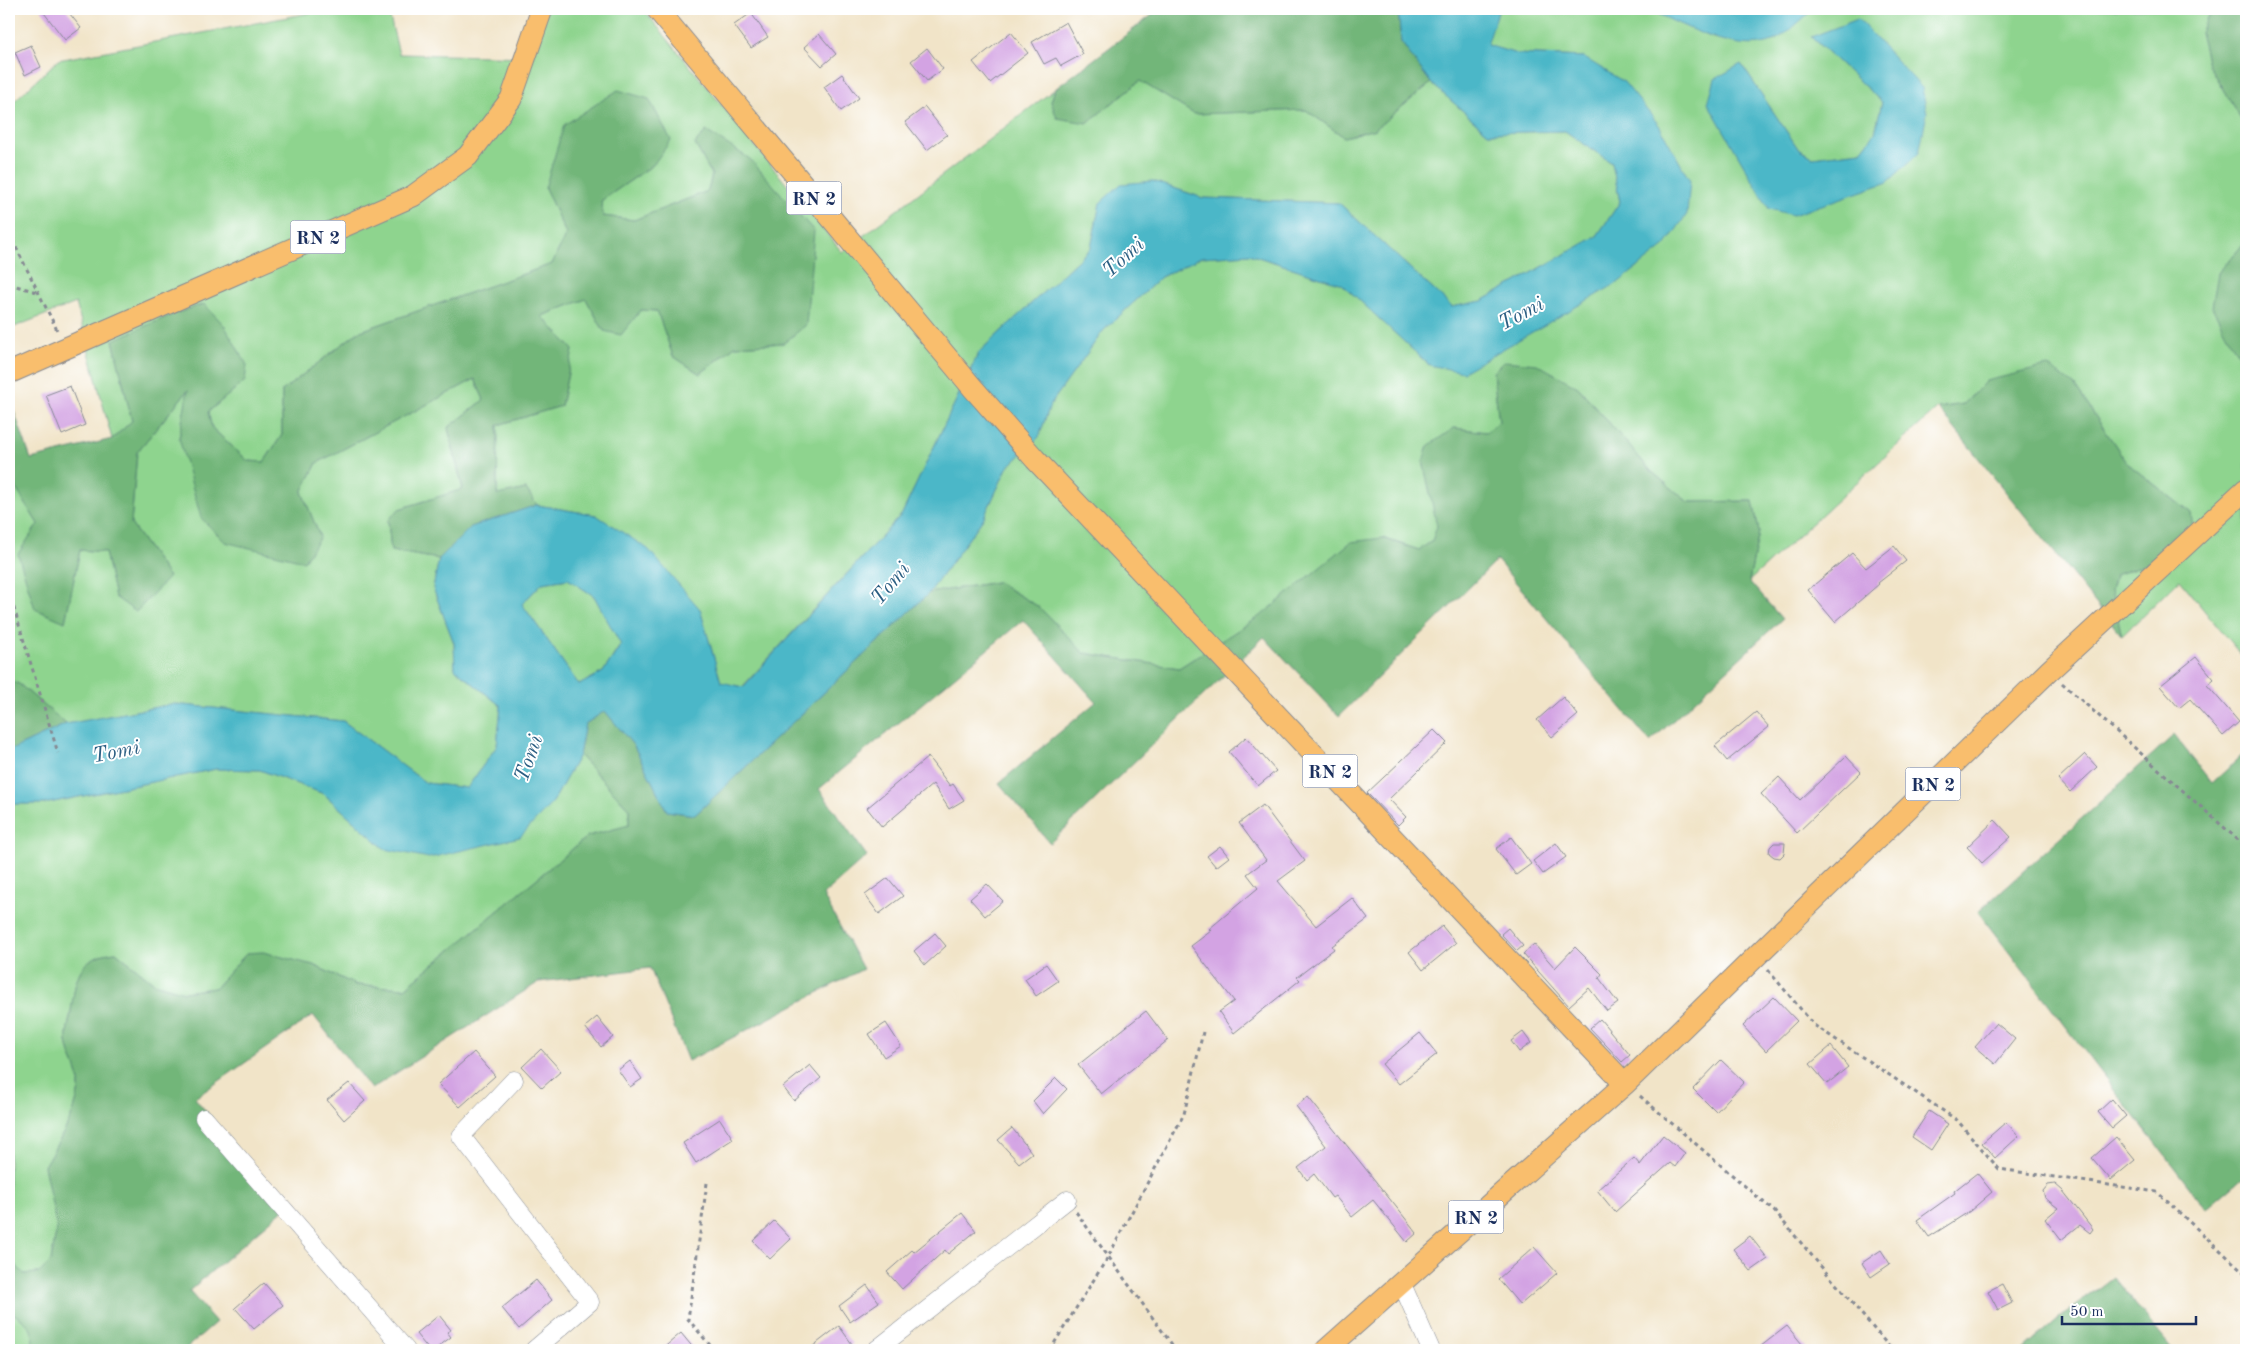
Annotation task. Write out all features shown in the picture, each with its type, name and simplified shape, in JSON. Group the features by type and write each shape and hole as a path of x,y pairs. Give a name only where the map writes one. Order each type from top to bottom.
{"main road":[{"name":"RN 2","path":"9,373 413,196 468,156 511,99 542,9"},
{"name":"RN 2","path":"656,9 972,387 1035,459 1625,1084"},
{"name":"RN 2","path":"1326,1350 1625,1084 2049,671 2246,489"}],"street":[{"path":"514,1080 461,1136 590,1302 534,1350"},
{"path":"204,1118 406,1350"},
{"path":"876,1350 1067,1200"},
{"path":"1402,1284 1431,1350"}],"path":[{"path":"9,232 66,348"},
{"path":"9,284 37,292"},
{"path":"9,592 58,753"},
{"path":"2049,671 2246,847"},
{"path":"1756,955 1814,1025 1957,1120 1999,1169 2157,1192 2246,1274"},
{"path":"1050,1350 1108,1257 1184,1114 1203,1032"},
{"path":"1625,1084 1774,1211 1892,1350"},
{"path":"707,1183 688,1319 714,1350"},
{"path":"1067,1200 1176,1350"}],"green space":[{"path":"331,9 388,9 399,54 532,57 547,9 643,9 842,252 1055,89 1051,102 1087,123 1140,81 1194,114 1306,110 1344,137 1375,129 1431,83 1488,133 1565,131 1612,163 1620,202 1597,236 1482,301 1452,307 1339,203 1203,198 1153,181 1100,203 1091,248 979,352 902,514 742,687 721,683 700,609 596,515 537,505 526,489 497,496 498,425 561,406 573,350 542,316 586,299 604,331 641,310 657,311 673,356 700,374 735,346 784,343 707,131 695,144 712,175 708,191 634,220 603,216 601,201 653,165 545,188 566,234 552,264 358,332 282,391 282,435 264,462 248,461 212,428 208,412 245,381 113,340 132,421 112,439 76,303 9,329 9,106 58,60"},
{"path":"1160,9 1398,9 1401,42 1431,83 1375,129 1344,137 1306,110 1194,114 1140,81 1087,123 1057,118 1051,102 1055,89"},
{"path":"1499,9 1647,9 1713,38 1775,40 1814,9 2212,9 2200,32 2208,64 2246,128 2246,241 2218,273 2236,352 2246,359 2246,661 2179,580 2122,636 2111,590 2115,575 2174,554 2191,513 2128,464 2074,385 1986,381 1964,404 1938,408 1749,581 1759,532 1753,501 1688,502 1651,471 1578,387 1493,373 1499,422 1486,432 1454,428 1423,461 1438,526 1432,541 1419,550 1383,538 1179,668 1083,653 1039,607 997,582 929,593 983,519 1007,468 1039,437 1050,405 1103,331 1161,277 1201,257 1249,254 1342,284 1429,365 1665,246 1583,57 1517,54 1486,45","holes":["1812,38 1927,113 1770,209 1741,64 1799,150 1813,157 1861,151 1875,133 1882,102"]},
{"path":"2212,9 2246,9 2246,128 2208,64 2200,32"},
{"path":"618,90 649,99 671,140 653,165 601,201 603,216 634,220 708,191 712,175 695,144 706,131 750,159 814,231 806,325 784,343 735,346 700,374 673,356 657,311 641,310 621,335 604,331 586,299 542,316 573,350 561,406 498,425 497,495 526,489 537,505 471,527 439,559 391,551 388,520 399,509 463,489 448,428 484,400 475,379 317,463 302,492 320,537 304,561 225,542 201,518 179,438 188,390 137,452 131,524 169,577 136,612 115,597 105,552 80,550 65,622 35,609 18,554 38,524 9,477 9,397 31,459 112,439 132,421 113,340 174,314 204,304 224,325 247,365 245,381 208,412 212,428 248,461 264,462 282,435 282,391 358,332 552,264 566,234 545,188 564,125"},
{"path":"2246,241 2246,359 2236,352 2212,307 2218,273"},
{"path":"1504,361 1537,364 1578,387 1651,471 1688,502 1753,501 1759,532 1749,581 1782,619 1650,742 1497,560 1339,716 1264,637 1050,843 999,783 1096,702 1023,620 819,789 867,856 823,895 863,969 688,1061 650,968 539,982 371,1089 313,1015 195,1098 285,1208 189,1291 216,1322 184,1350 31,1350 33,1338 28,1325 14,1314 9,1315 9,1258 24,1274 39,1273 51,1261 57,1227 44,1166 65,1129 77,1100 79,1082 77,1070 68,1047 67,1034 77,979 86,964 93,958 116,952 154,983 184,992 215,988 247,953 263,952 313,965 356,985 405,988 588,836 629,825 629,809 579,755 585,724 605,711 634,746 667,811 695,815 929,593 997,582 1039,607 1084,653 1179,668 1263,614 1351,542 1382,538 1419,550 1432,541 1437,526 1423,461 1428,446 1454,428 1486,432 1499,422 1493,372"},
{"path":"2048,366 2074,385 2128,464 2191,513 2193,528 2174,554 2115,575 2111,590 2122,636 1938,408 1964,404 1986,381"},
{"path":"475,379 484,400 448,428 463,490 399,509 388,520 391,551 439,559 433,588 454,643 455,669 501,706 497,746 467,788 426,783 343,721 173,704 66,724 19,684 9,680 9,477 38,524 65,622 80,550 105,552 115,597 169,577 131,524 137,452 189,389 179,438 320,537 302,492 317,463"},
{"path":"568,579 594,596 621,644 603,672 579,685 522,604 542,583"},
{"path":"9,680 19,684 66,724 9,751"},
{"path":"2174,735 2212,783 2246,752 2246,1175 2206,1209 1978,912"},
{"path":"579,755 629,809 629,826 588,836 405,988 356,985 313,965 247,953 215,988 184,992 154,983 116,952 93,958 86,964 77,979 67,1034 68,1047 77,1070 79,1082 77,1100 65,1129 44,1166 57,1227 51,1261 39,1273 23,1274 9,1258 9,804 44,804 216,769 260,770 324,794 385,849 553,802"},
{"path":"2113,1277 2173,1350 2023,1350 2058,1319"},
{"path":"14,1314 28,1325 32,1333 31,1350 9,1350 9,1315"}],"water":[{"name":"Tomi","path":"1398,9 1499,9 1487,45 1517,54 1583,57 1624,82 1659,125 1690,181 1687,214 1665,246 1619,282 1463,372 1429,365 1342,284 1249,254 1201,257 1161,277 1103,331 1050,405 1039,437 1007,468 983,519 929,593 695,815 667,811 634,746 605,711 585,724 579,755 553,802 520,837 429,858 385,849 324,794 260,770 216,769 44,804 9,804 9,751 66,724 173,704 343,721 426,783 467,788 497,746 501,706 455,669 454,643 433,588 439,559 471,527 537,505 596,515 648,549 700,609 721,682 743,687 902,514 979,352 1091,248 1100,203 1121,184 1153,181 1203,198 1339,203 1452,307 1482,301 1597,236 1620,202 1612,163 1565,131 1488,133 1431,83 1401,42","holes":["568,579 594,596 621,645 603,672 579,685 522,604 542,583"]},
{"path":"1647,9 1814,9 1790,30 1775,40 1760,44 1744,44 1727,42 1693,30"},
{"path":"1858,19 1922,88 1927,113 1919,153 1888,182 1793,215 1769,209 1708,103 1715,79 1741,64 1799,150 1813,157 1861,151 1875,133 1882,102 1811,37"}],"building":[{"path":"41,9 66,9 81,28 65,40"},
{"path":"751,13 768,37 751,48 734,25"},
{"path":"1066,22 1083,54 1061,66 1056,58 1044,64 1032,42"},
{"path":"1011,32 1028,53 990,83 973,62"},
{"path":"819,34 836,54 822,66 804,47"},
{"path":"31,45 41,67 25,75 15,52"},
{"path":"927,48 943,69 927,81 911,61"},
{"path":"842,74 859,98 841,111 824,87"},
{"path":"925,107 947,135 927,150 905,122"},
{"path":"70,386 85,425 62,435 46,395"},
{"path":"1894,546 1906,561 1878,583 1835,622 1808,590 1852,553 1866,568"},
{"path":"2196,657 2214,679 2207,685 2239,722 2223,736 2190,699 2179,708 2160,686"},
{"path":"1563,697 1578,715 1552,737 1537,720"},
{"path":"1756,712 1769,727 1727,761 1715,746"},
{"path":"1434,730 1447,743 1389,799 1406,817 1398,825 1367,793"},
{"path":"1246,737 1276,771 1258,786 1229,752"},
{"path":"2085,754 2097,767 2070,792 2058,779"},
{"path":"1846,756 1861,772 1797,833 1761,794 1779,777 1800,800"},
{"path":"928,757 950,786 953,784 964,800 949,809 933,784 882,827 867,808"},
{"path":"1263,805 1305,861 1278,881 1316,926 1352,898 1368,919 1332,946 1334,949 1297,977 1300,980 1234,1033 1219,1012 1234,1001 1191,946 1211,931 1209,929 1258,888 1247,874 1266,860 1239,823"},
{"path":"1995,820 2011,837 1982,863 1967,847"},
{"path":"1511,837 1531,864 1516,875 1496,849"},
{"path":"1556,843 1566,857 1543,874 1533,861"},
{"path":"1774,843 1785,843 1784,854 1780,858 1774,857 1769,853 1770,847"},
{"path":"1220,846 1229,857 1216,867 1207,856"},
{"path":"888,878 903,896 879,914 865,895"},
{"path":"987,884 1003,901 985,916 970,899"},
{"path":"1442,926 1456,943 1423,970 1409,952"},
{"path":"1508,928 1523,946 1517,951 1501,934"},
{"path":"935,933 946,946 925,965 914,951"},
{"path":"1534,944 1555,968 1575,947 1602,974 1599,978 1618,1003 1607,1011 1589,988 1569,1006 1523,954"},
{"path":"1046,964 1058,981 1036,996 1025,979"},
{"path":"1774,997 1797,1021 1766,1051 1743,1026"},
{"path":"1146,1011 1168,1040 1101,1094 1078,1065"},
{"path":"597,1017 613,1037 601,1047 585,1027"},
{"path":"1600,1019 1630,1055 1622,1062 1590,1028"},
{"path":"886,1023 901,1046 884,1057 869,1034"},
{"path":"1996,1023 2015,1039 1995,1064 1975,1047"},
{"path":"1523,1032 1531,1043 1519,1052 1511,1041"},
{"path":"1420,1033 1437,1054 1399,1084 1382,1064"},
{"path":"1831,1046 1848,1067 1827,1084 1810,1064"},
{"path":"541,1049 561,1071 542,1088 522,1067"},
{"path":"474,1052 495,1076 460,1107 438,1084"},
{"path":"1721,1060 1744,1082 1716,1112 1693,1089"},
{"path":"630,1061 642,1079 630,1087 618,1070"},
{"path":"810,1065 821,1078 794,1101 783,1087"},
{"path":"1056,1078 1067,1089 1043,1114 1033,1101"},
{"path":"349,1083 365,1101 344,1120 327,1100"},
{"path":"1308,1097 1417,1233 1407,1242 1373,1200 1352,1217 1335,1196 1332,1198 1314,1174 1307,1180 1298,1168 1326,1146 1296,1106"},
{"path":"2112,1099 2126,1116 2112,1128 2098,1112"},
{"path":"1929,1111 1948,1124 1931,1150 1912,1137"},
{"path":"720,1119 733,1139 696,1163 683,1143"},
{"path":"2006,1122 2019,1136 1995,1158 1982,1143"},
{"path":"1012,1128 1032,1153 1019,1163 998,1140"},
{"path":"1663,1135 1685,1153 1675,1167 1670,1163 1615,1212 1597,1190 1634,1158 1640,1165"},
{"path":"2116,1137 2135,1160 2111,1180 2092,1158"},
{"path":"1977,1173 1992,1192 1970,1211 1929,1237 1917,1220 1955,1193 1954,1191"},
{"path":"2055,1184 2063,1191 2093,1229 2090,1233 2080,1225 2061,1240 2045,1219 2058,1208 2045,1198 2043,1191 2048,1185"},
{"path":"962,1213 976,1231 948,1254 945,1250 902,1289 887,1272 912,1250 914,1252"},
{"path":"774,1221 791,1239 770,1259 753,1241"},
{"path":"1750,1236 1768,1259 1751,1271 1733,1249"},
{"path":"1534,1247 1557,1273 1520,1305 1498,1279"},
{"path":"1881,1250 1890,1264 1871,1277 1862,1263"},
{"path":"536,1280 552,1300 519,1329 502,1308"},
{"path":"264,1283 283,1305 254,1329 235,1308"},
{"path":"2002,1284 2012,1303 1998,1310 1988,1291"},
{"path":"867,1285 879,1302 850,1322 839,1306"},
{"path":"439,1315 451,1330 447,1332 451,1337 434,1350 429,1350 416,1334"},
{"path":"839,1326 852,1344 844,1350 808,1350"},
{"path":"1787,1326 1807,1350 1756,1350"},
{"path":"681,1333 695,1350 661,1350"}]}
